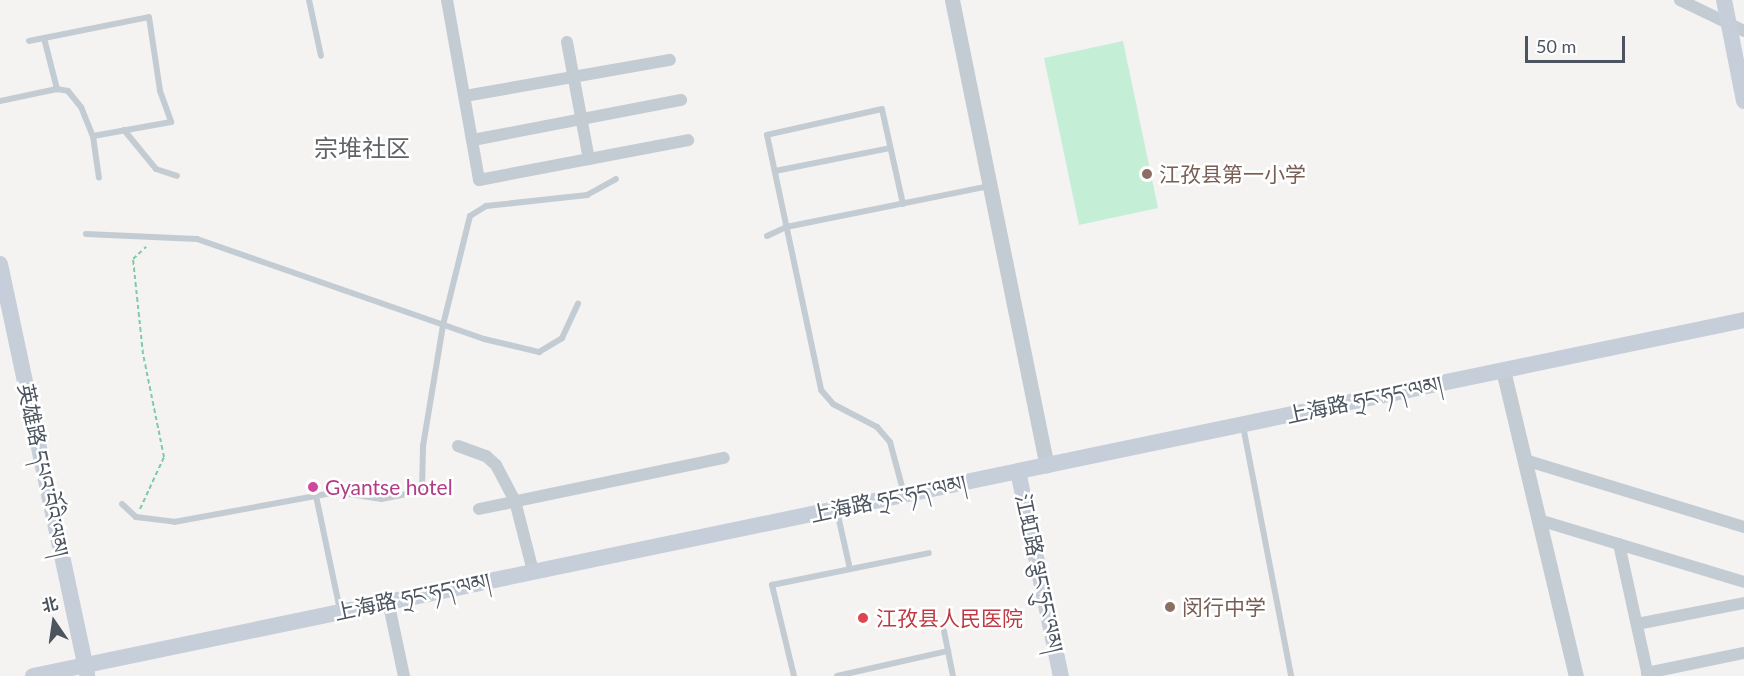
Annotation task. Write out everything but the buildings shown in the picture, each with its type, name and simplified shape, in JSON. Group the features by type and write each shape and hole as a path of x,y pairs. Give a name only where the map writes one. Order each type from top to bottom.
{"main road":[{"path":"1724,0 1736,28 1744,101"},
{"name":"英雄路 དཔའ་བོའི་ལམ།","path":"0,264 86,670"},
{"name":"上海路 ཧྲང་ཧད་ལམ།","path":"33,676 86,670 340,611 1744,320"},
{"name":"江虹路 ལྕང་ཧུང་ལམ།","path":"1018,471 1061,676"}],"street":[{"path":"447,0 479,180 688,141"},
{"path":"952,0 1047,465"},
{"path":"1680,0 1736,28"},
{"path":"567,42 589,159"},
{"path":"465,96 670,60"},
{"path":"473,140 681,100"},
{"path":"1503,370 1576,676"},
{"path":"458,446 486,456 496,465 515,501 533,571"},
{"path":"479,508 724,459"},
{"path":"1525,460 1744,526"},
{"path":"1539,520 1744,582"},
{"path":"1619,544 1647,674 1744,653"},
{"path":"388,601 404,676"},
{"path":"1636,624 1744,603"}],"lane":[{"path":"309,0 321,56"},
{"path":"29,41 149,17 160,91 171,122 93,136"},
{"path":"44,38 57,89"},
{"path":"0,100 57,89 68,91 81,106 93,136 99,178"},
{"path":"903,204 882,109 767,135 820,390 833,404 877,427 890,442 904,494"},
{"path":"124,130 156,169 177,176"},
{"path":"775,171 890,148"},
{"path":"122,504 136,517 174,522 337,492 381,499 422,491 423,446 443,325 471,216 486,206 587,195 616,179"},
{"path":"767,236 786,227 990,186"},
{"path":"86,234 197,239 443,325 539,352 562,338 578,303"},
{"path":"1243,424 1292,676"},
{"path":"316,496 340,611"},
{"path":"836,508 850,569"},
{"path":"794,676 772,585 929,553"},
{"path":"944,631 953,676"},
{"path":"837,676 948,651"}],"path":[{"path":"136,517 164,457 143,354 133,259 155,236"}],"green space":[{"path":"1123,41 1158,208 1079,225 1044,58"}],"place":[{"name":"江孜县第一小学","path":"1147,174"},
{"name":"Gyantse hotel","path":"313,487"},
{"name":"闵行中学","path":"1170,607"},
{"name":"江孜县人民医院","path":"863,618"}],"district":[{"name":"宗堆社区","path":"362,148"}]}
